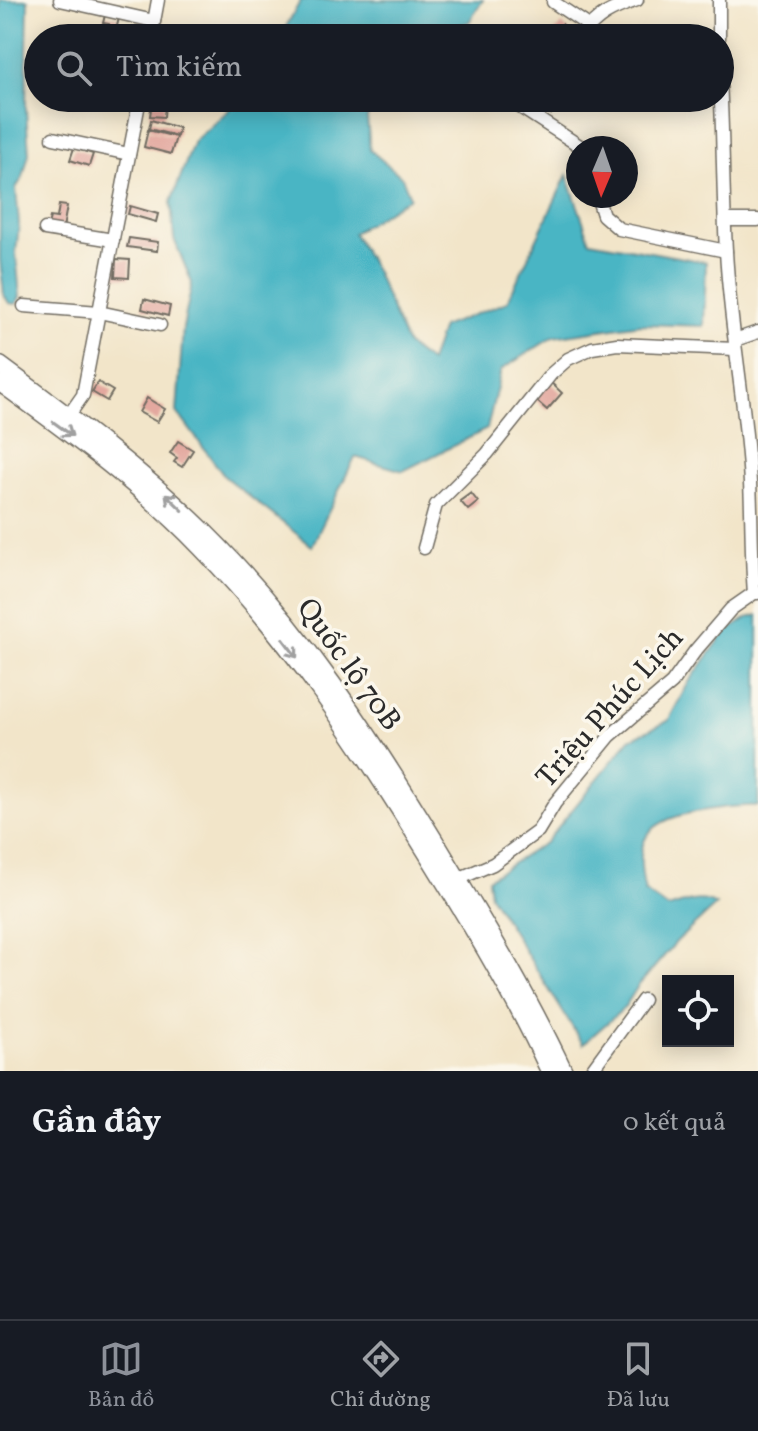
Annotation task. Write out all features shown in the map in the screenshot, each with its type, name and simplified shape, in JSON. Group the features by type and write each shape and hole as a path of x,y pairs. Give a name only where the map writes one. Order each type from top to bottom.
{"main road":[{"name":"Quốc lộ 70B","path":"0,365 69,415 167,495 276,608 339,689 495,964 549,1071"},
{"name":"Quốc lộ 70B","path":"0,383 95,453 154,503 201,547 273,626 380,765 458,879 508,960 564,1071"}],"street":[{"path":"60,0 154,21"},
{"path":"153,24 158,0"},
{"path":"591,24 609,10 637,0"},
{"path":"719,0 719,24"},
{"path":"553,2 586,24"},
{"path":"69,415 83,395 137,112"},
{"path":"528,112 566,137"},
{"path":"721,112 726,251 735,345 744,398 756,593"},
{"path":"53,138 129,154"},
{"path":"601,208 603,215 619,229 726,251"},
{"path":"726,220 758,220"},
{"path":"45,229 113,240"},
{"path":"24,306 99,312 160,325"},
{"path":"424,548 436,505 487,454 551,374 568,359 592,348 617,344 735,345 758,332"},
{"name":"Triệu Phúc Lịch","path":"458,879 493,864 538,831 555,803 610,736 672,683 731,609 756,593"},
{"path":"593,1070 643,1000"}],"water":[{"path":"0,0 28,0 28,24 24,24 24,112 29,153 23,177 16,188 20,297 16,304 9,303 4,295 0,259"},
{"path":"301,0 483,0 469,22 463,24 288,24"},
{"path":"227,112 369,112 370,150 402,177 410,197 353,233 375,270 407,345 430,362 442,327 507,302 566,177 566,208 578,208 590,241 706,262 704,326 641,324 553,337 501,370 487,429 403,471 355,457 312,546 225,477 177,412 183,328 192,283 174,239 171,202 194,141"},
{"path":"758,615 758,806 719,808 677,816 653,828 646,837 641,859 645,892 668,908 698,900 716,905 677,941 638,986 624,1008 583,1044 490,895 488,879 546,842 630,739 668,721 689,682 724,634 747,618"}],"building":[{"path":"105,15 119,18 118,24 103,23"},
{"path":"151,112 164,112 164,117 150,116"},
{"path":"151,120 179,128 177,136 149,129"},
{"path":"148,130 176,137 171,154 144,147"},
{"path":"74,148 93,154 89,166 70,160"},
{"path":"59,205 67,206 63,228 48,225 50,217 57,218"},
{"path":"130,206 158,214 156,222 128,214"},
{"path":"129,238 158,242 157,251 127,247"},
{"path":"116,259 130,260 129,278 115,277"},
{"path":"144,299 170,306 168,316 142,309"},
{"path":"546,378 562,393 547,410 530,395"},
{"path":"98,382 113,391 107,401 92,392"},
{"path":"147,398 165,409 157,422 139,412"},
{"path":"178,441 193,450 182,467 174,462 177,458 170,453"},
{"path":"471,493 478,502 468,510 460,501"}]}
